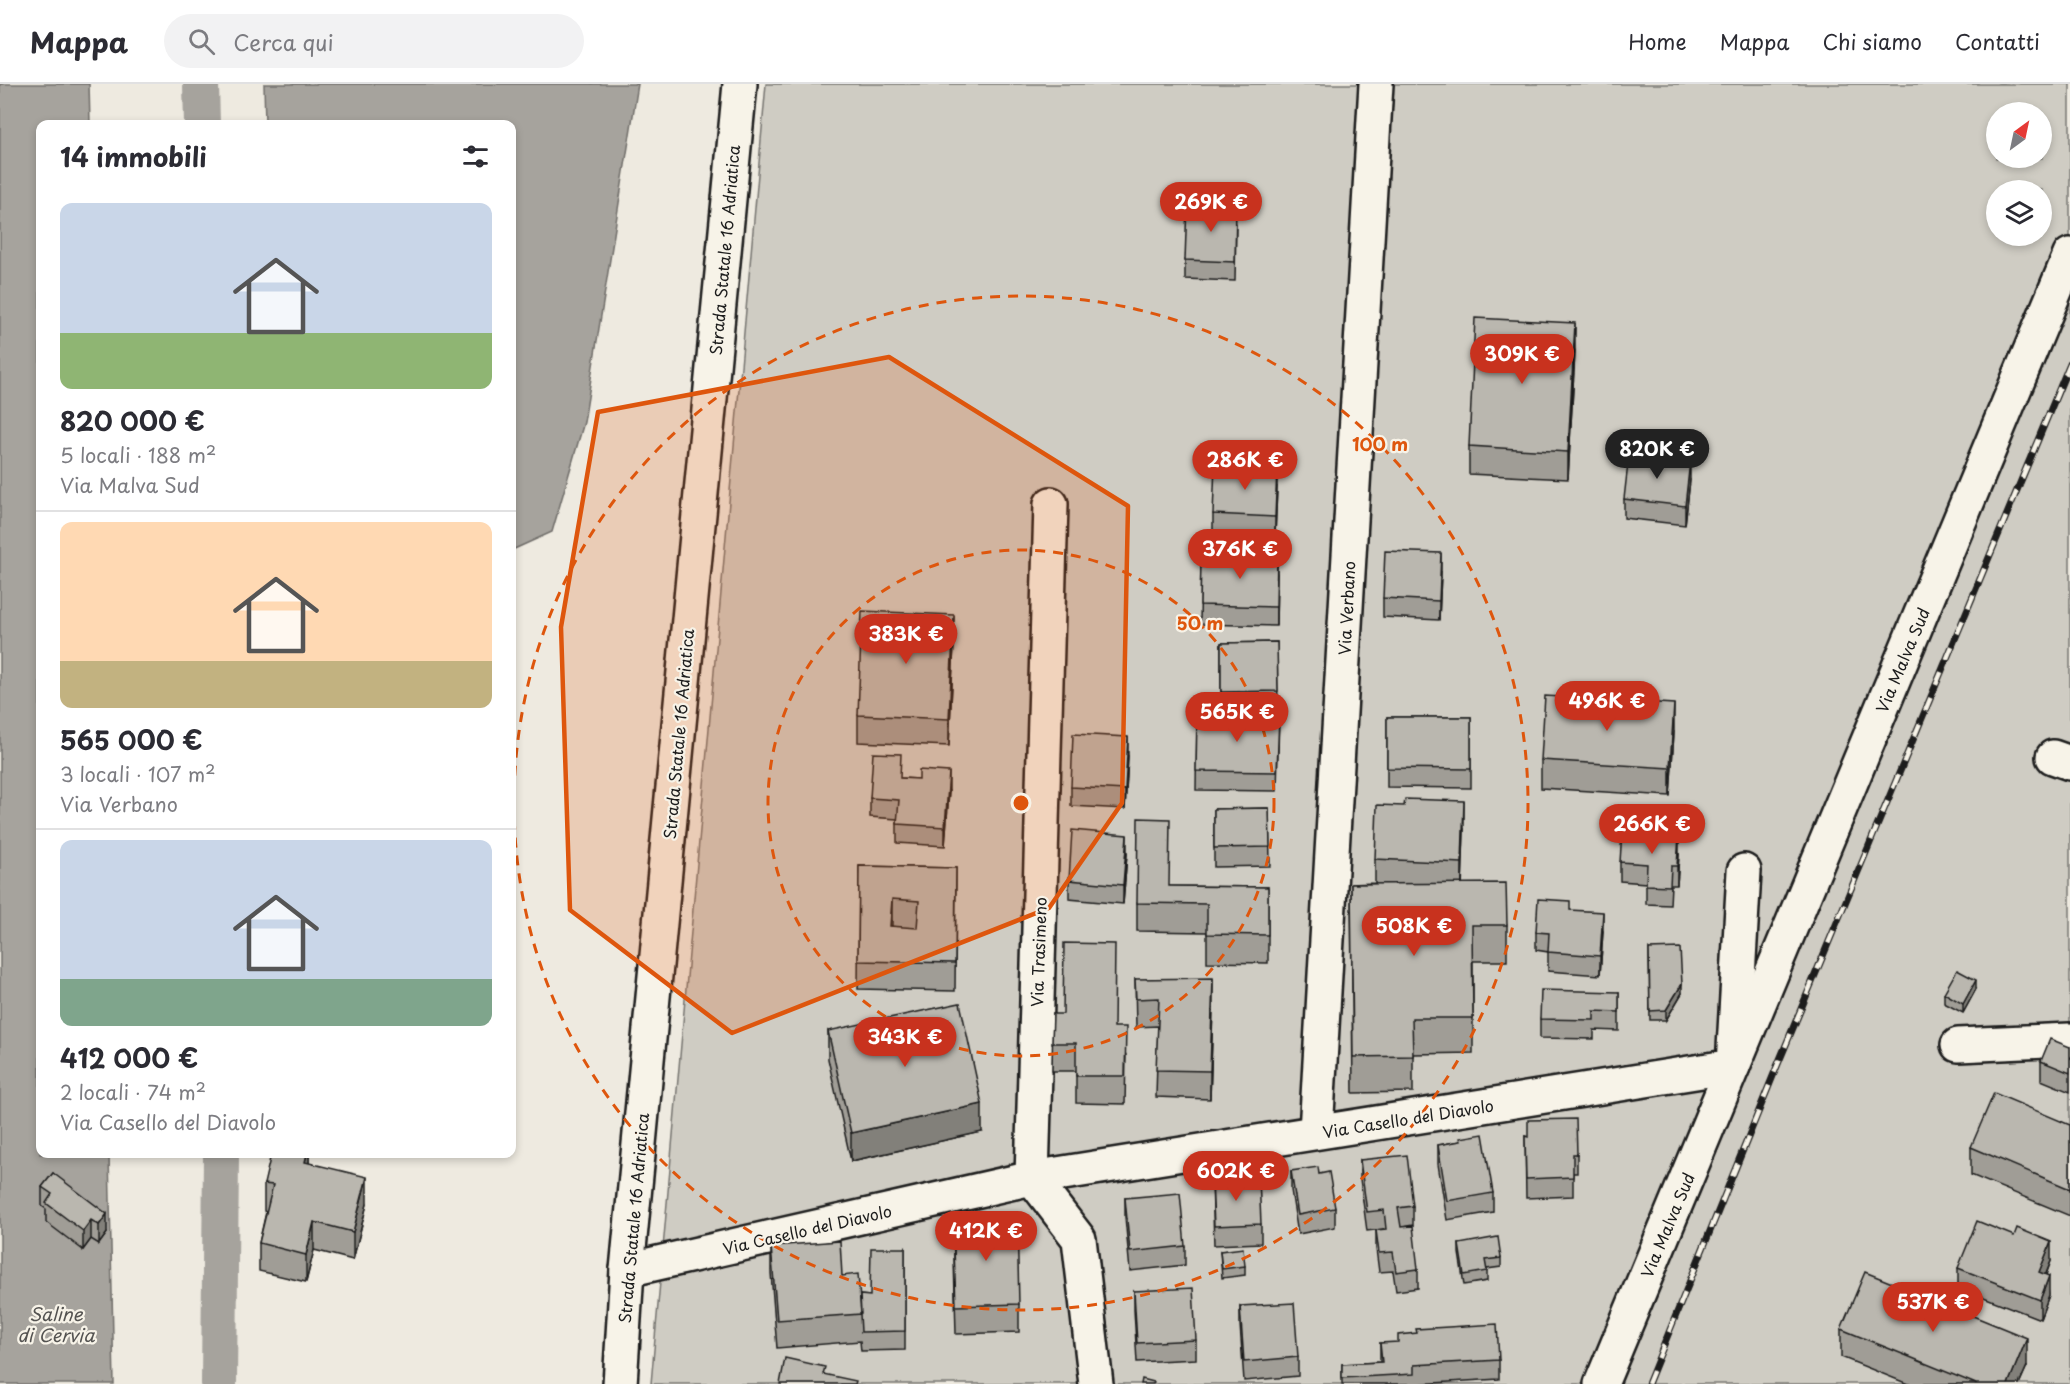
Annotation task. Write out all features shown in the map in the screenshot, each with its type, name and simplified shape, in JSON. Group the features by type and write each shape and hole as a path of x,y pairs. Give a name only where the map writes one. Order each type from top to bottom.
{"street":[{"name":"Strada Statale 16 Adriatica","path":"620,1384 627,1270 740,84"},
{"name":"Via Verbano","path":"1316,1132 1376,84"},
{"name":"Via Malva Sud","path":"1601,1384 2070,255"},
{"name":"Via Trasimeno","path":"1032,1178 1051,504"},
{"name":"Via Malva Sud","path":"1733,1066 1744,871"},
{"path":"1958,1045 2070,1040"},
{"name":"Via Casello del Diavolo","path":"627,1270 1032,1178 1733,1066"},
{"path":"1032,1178 1079,1239 1096,1384"}],"highlighted area":[{"path":"889,357 1128,506 1122,803 1049,908 732,1033 570,910 561,627 598,412"}],"shaded area":[{"path":"766,84 2070,84 2070,1384 651,1384"}],"water":[{"name":"Saline di Cervia","path":"0,84 89,84 90,120 36,120 36,1158 109,1158 114,1384 0,1384"},
{"path":"264,84 638,84 584,422 552,532 516,548 516,120 265,120"}],"building":[{"path":"1187,204 1236,205 1235,262 1185,260"},
{"path":"1475,318 1575,323 1568,452 1469,446"},
{"path":"1629,455 1690,461 1685,506 1624,499"},
{"path":"1215,465 1277,468 1275,517 1213,514"},
{"path":"1385,551 1441,553 1439,601 1383,598"},
{"path":"1220,552 1277,554 1276,607 1200,605 1201,561 1220,562"},
{"path":"862,611 954,615 949,719 858,715"},
{"path":"1277,642 1278,691 1221,692 1221,643"},
{"path":"1545,696 1674,704 1670,768 1541,760"},
{"path":"1197,714 1279,715 1277,772 1196,771"},
{"path":"1387,717 1471,717 1471,769 1387,768"},
{"path":"1073,734 1128,737 1125,790 1071,787"},
{"path":"873,753 901,754 900,778 919,779 919,770 949,772 945,827 897,824 899,800 870,798"},
{"path":"1405,799 1464,801 1462,863 1375,859 1377,805 1404,806"},
{"path":"1269,808 1270,847 1214,848 1214,809"},
{"path":"1138,818 1170,819 1169,886 1268,887 1268,935 1207,934 1207,904 1137,903"},
{"path":"1072,830 1127,835 1123,885 1069,880"},
{"path":"1622,832 1679,835 1677,866 1671,866 1670,886 1646,885 1647,864 1620,862"},
{"path":"859,866 956,868 955,963 858,961","holes":["892,899 919,901 917,928 890,926"]},
{"path":"1506,883 1507,925 1472,925 1473,1018 1412,1018 1413,1056 1353,1057 1351,884"},
{"path":"1538,899 1570,901 1570,910 1603,912 1600,956 1548,952 1549,933 1536,932"},
{"path":"1064,943 1115,944 1114,1027 1126,1027 1125,1076 1076,1076 1076,1043 1052,1043 1053,1014 1063,1014"},
{"path":"1680,948 1682,984 1666,1010 1650,1011 1649,949"},
{"path":"1957,970 1976,980 1963,1004 1944,993"},
{"path":"1213,978 1210,1071 1156,1070 1159,998 1136,999 1135,979"},
{"path":"1541,990 1619,992 1619,1012 1594,1011 1594,1020 1540,1019"},
{"path":"960,1003 982,1104 851,1133 828,1031"},
{"path":"2050,1039 2070,1047 2070,1073 2041,1061"},
{"path":"1994,1093 2070,1125 2070,1189 1971,1147"},
{"path":"1576,1119 1577,1154 1573,1154 1573,1177 1526,1179 1525,1136 1528,1137 1528,1120"},
{"path":"1483,1134 1493,1193 1447,1201 1438,1145"},
{"path":"1407,1155 1413,1206 1398,1208 1401,1227 1413,1226 1418,1269 1396,1272 1393,1252 1379,1253 1376,1230 1386,1229 1384,1210 1367,1212 1360,1160"},
{"path":"270,1158 306,1158 305,1162 367,1177 353,1232 314,1222 306,1255 259,1243 273,1185 264,1184"},
{"path":"1318,1167 1319,1174 1329,1172 1335,1208 1298,1215 1291,1171"},
{"path":"53,1173 107,1214 99,1225 91,1220 83,1231 46,1203 52,1194 42,1187"},
{"path":"1259,1177 1261,1224 1214,1226 1212,1179"},
{"path":"1180,1193 1185,1246 1130,1252 1125,1198"},
{"path":"1017,1218 1019,1304 956,1306 953,1220"},
{"path":"1977,1221 2014,1236 2017,1228 2051,1242 2039,1272 2049,1276 2040,1300 1958,1268"},
{"path":"1498,1237 1501,1258 1485,1260 1487,1271 1464,1275 1459,1244"},
{"path":"840,1241 842,1276 858,1274 861,1314 777,1320 771,1246"},
{"path":"871,1248 905,1248 905,1331 861,1332 860,1295 870,1296"},
{"path":"1243,1248 1245,1266 1222,1269 1220,1251"},
{"path":"1865,1272 2027,1338 2008,1384 1976,1384 1841,1329"},
{"path":"1193,1288 1196,1340 1137,1343 1134,1291"},
{"path":"1294,1303 1298,1357 1244,1362 1240,1306"},
{"path":"1497,1324 1499,1360 1414,1365 1414,1374 1342,1378 1342,1364 1382,1362 1380,1343 1398,1342 1398,1335 1417,1333 1416,1329"},
{"path":"785,1358 825,1367 823,1374 856,1381 855,1384 780,1384"},
{"path":"1142,1379 1154,1382 1153,1384 1141,1384"}],"waterway":[{"path":"201,84 202,120"},
{"path":"219,1384 221,1158"}],"railway":[{"path":"1648,1384 1773,1076 2070,363"}]}
